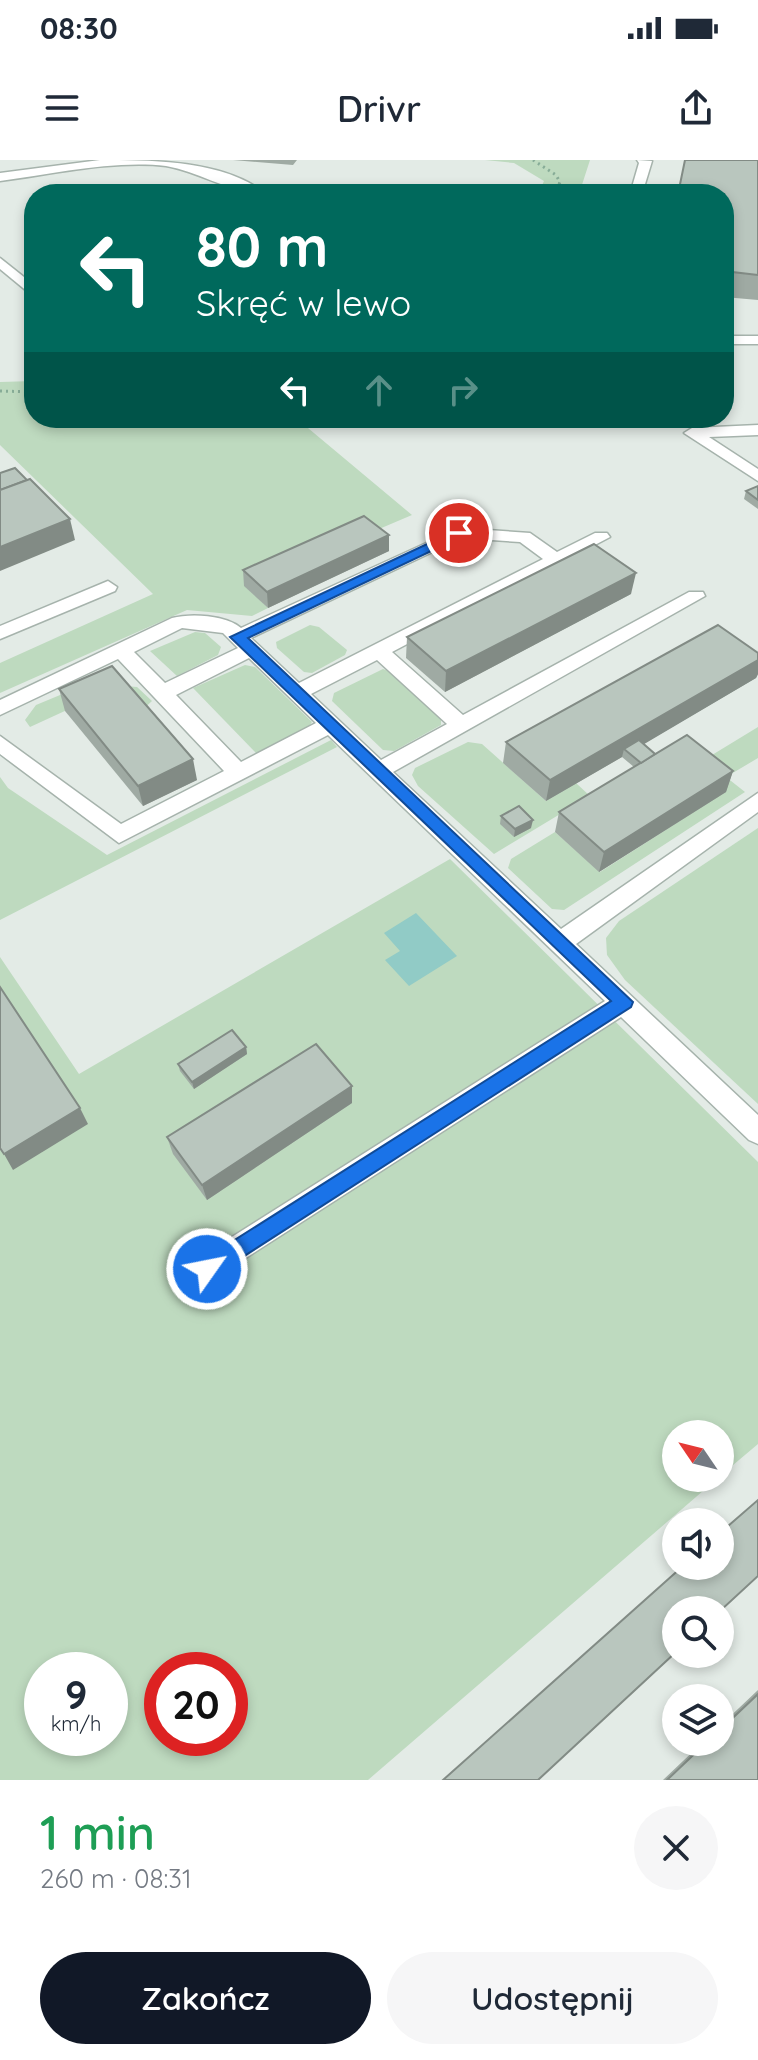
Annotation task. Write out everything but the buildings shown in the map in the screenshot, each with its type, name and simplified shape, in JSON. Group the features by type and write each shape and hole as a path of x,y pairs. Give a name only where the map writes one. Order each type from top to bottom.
{"lane":[{"path":"0,170 31,160"},
{"path":"639,184 646,161 643,160"},
{"path":"0,177 154,161 187,166 234,184"},
{"path":"0,262 24,284"},
{"path":"734,340 758,340"},
{"path":"758,430 692,433 758,476"},
{"path":"162,693 244,643 459,533 524,537 556,560"},
{"path":"296,693 601,537"},
{"path":"0,633 108,587"},
{"path":"378,771 696,596"},
{"path":"0,708 179,622 202,622 229,628 562,941 758,1132"},
{"path":"121,650 239,773"},
{"path":"379,651 461,725"},
{"path":"0,743 119,835 330,725"},
{"path":"562,941 758,801"},
{"path":"207,1269 624,1002"}],"path":[{"path":"533,160 556,175 559,184"},
{"path":"0,391 24,392"}],"green space":[{"path":"485,160 590,160 582,184 543,184 544,181 514,163"},
{"path":"24,381 24,428 308,428 412,515 245,586 268,608 252,616 187,610 0,693 0,663 153,594 0,445 0,382"},
{"path":"310,625 319,627 347,650 345,655 312,673 304,672 277,648 276,642"},
{"path":"195,632 205,633 221,647 218,655 177,676 150,651"},
{"path":"245,665 255,667 312,722 306,730 257,754 193,688"},
{"path":"383,669 391,672 441,718 441,725 394,751 383,750 332,701 334,693"},
{"path":"89,683 137,687 152,701 139,713 117,687 30,727 25,720 36,705"},
{"path":"758,727 758,758 726,777 745,792 564,910 552,909 508,868 511,859 555,832 600,872 725,792 694,766"},
{"path":"331,740 337,747 0,920 0,777 8,788 107,855"},
{"path":"468,742 482,744 546,801 576,783 590,796 494,854 418,786 412,775 415,768"},
{"path":"758,828 758,1104 625,980 607,955 606,938 619,921"},
{"path":"450,859 758,1162 758,1444 734,1464 734,1420 662,1420 662,1492 702,1492 683,1508 662,1508 662,1526 368,1780 0,1780 0,957 79,1074"}],"water":[{"path":"416,913 457,956 409,986 385,960 400,951 384,933"}],"route":[{"path":"207,1269 624,1002 562,941 431,823 238,637 459,533"}]}
